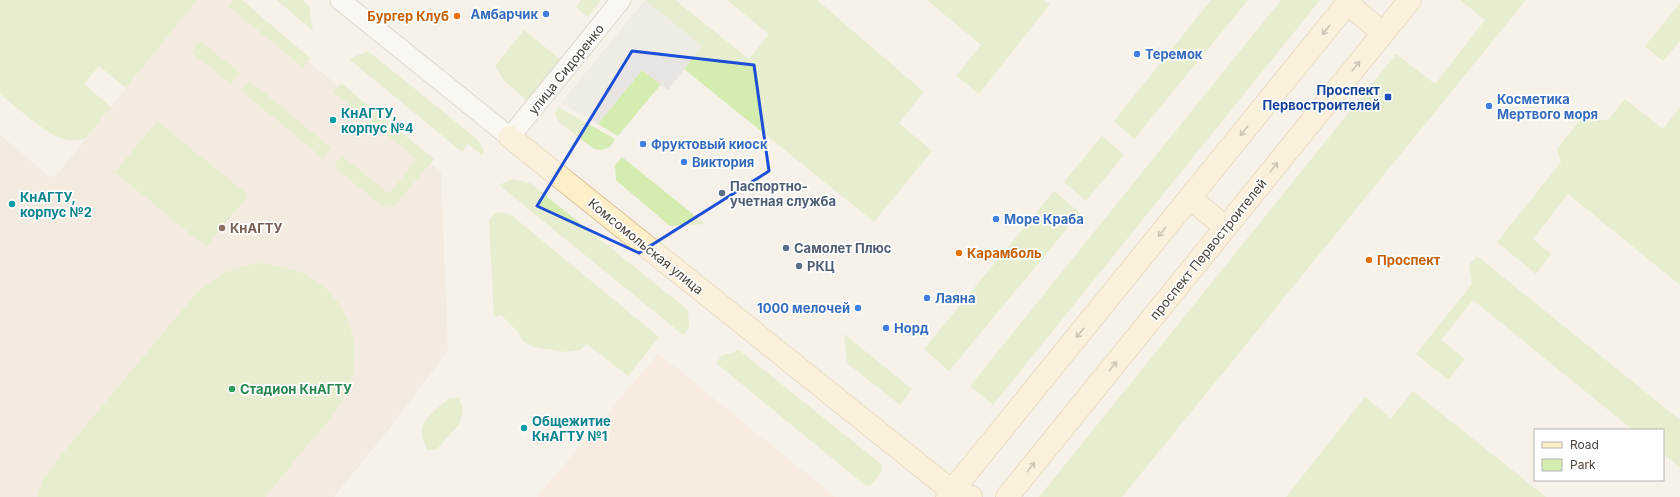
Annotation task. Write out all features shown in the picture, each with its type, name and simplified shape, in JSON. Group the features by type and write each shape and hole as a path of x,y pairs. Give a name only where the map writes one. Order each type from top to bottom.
{"main road":[{"name":"проспект Первостроителей","path":"1007,497 1410,0"},
{"path":"956,496 1190,198 1349,2 1383,33"},
{"name":"Комсомольская улица","path":"510,137 956,496"},
{"path":"1190,198 1225,227"}],"street":[{"name":"Комсомольская улица","path":"340,0 510,137"},
{"name":"улица Сидоренко","path":"510,137 621,0"}],"highlighted area":[{"path":"632,51 754,65 769,171 639,253 537,206"}],"shaded area":[{"name":"КнАГТУ","path":"197,0 235,0 441,172 448,351 388,430 334,497 0,497 0,135 48,175 55,177"},
{"path":"645,0 702,46 668,90 642,70 598,124 561,103"},
{"path":"658,354 680,371 835,497 537,497"}],"green space":[{"path":"0,0 197,0 126,88 99,66 84,84 111,107 85,139 71,140 63,139 48,132 0,94"},
{"path":"233,0 242,0 310,58 303,67 228,6"},
{"path":"277,0 302,0 309,6 313,31"},
{"path":"581,0 601,0 588,17 576,7"},
{"path":"645,0 675,0 749,59 769,34 727,0 817,0 924,92 899,123 932,151 874,222 684,69 702,46"},
{"path":"927,0 1044,0 1050,4 979,94 956,76 981,45"},
{"path":"1211,0 1248,0 1134,139 1114,121"},
{"path":"1281,0 1320,0 993,405 970,386"},
{"path":"1460,0 1526,0 1122,497 1039,497 1396,54 1435,84 1485,20"},
{"path":"1680,3 1680,41 1663,61 1645,46"},
{"path":"524,30 561,60 528,101 504,81 495,66"},
{"path":"200,41 240,73 231,84 191,52"},
{"path":"368,51 478,140 484,151 482,155 468,144 462,152 349,59"},
{"path":"642,70 661,84 618,136 598,124"},
{"path":"250,81 331,148 323,158 241,91"},
{"path":"341,83 434,159 394,206 384,208 334,166 342,156 389,194 417,159 333,92"},
{"path":"1625,99 1663,129 1680,107 1680,285 1568,194 1533,239 1551,254 1536,274 1497,242 1561,162 1557,149 1580,120 1608,120"},
{"path":"558,107 615,139 610,147 602,150 594,149 559,122 555,114"},
{"path":"157,121 248,195 206,247 115,172"},
{"path":"1102,136 1124,155 1086,201 1064,182"},
{"path":"622,157 705,224 670,226 616,180 615,166"},
{"path":"512,179 530,183 688,310 689,328 683,335 499,185"},
{"path":"1054,191 1080,213 949,371 924,349"},
{"path":"497,212 510,214 659,337 628,376 587,344 580,350 565,352 533,347 522,340 518,332 501,315 494,317 489,220"},
{"path":"1477,256 1680,420 1680,468 1664,455 1664,429 1632,429 1473,300 1441,340 1465,359 1448,380 1416,354 1472,284 1469,265"},
{"name":"Стадион КнАГТУ","path":"260,263 293,269 312,278 329,291 343,311 349,323 354,348 353,374 341,404 328,422 265,497 37,497 43,480 53,465 194,296 216,278 232,270"},
{"path":"844,334 912,389 900,405 847,363"},
{"path":"739,350 881,464 882,471 871,485 866,486 716,363 721,356"},
{"path":"1413,391 1546,497 1286,497 1365,397 1391,418"},
{"path":"450,398 459,398 463,410 460,423 437,449 427,450 422,435 424,422 439,406"}],"place":[{"name":"Амбарчик","path":"546,14"},
{"name":"Бургер Клуб","path":"457,16"},
{"name":"Теремок","path":"1137,54"},
{"name":"Проспект Первостроителей","path":"1388,97"},
{"name":"Косметика Мертвого моря","path":"1489,106"},
{"name":"КнАГТУ, корпус №4","path":"333,120"},
{"name":"Фруктовый киоск","path":"643,144"},
{"name":"Виктория","path":"684,162"},
{"name":"Паспортно- учетная служба","path":"722,193"},
{"name":"КнАГТУ, корпус №2","path":"12,204"},
{"name":"Море Краба","path":"996,219"},
{"name":"КнАГТУ","path":"222,228"},
{"name":"Самолет Плюс","path":"786,248"},
{"name":"Карамболь","path":"959,253"},
{"name":"Проспект","path":"1369,260"},
{"name":"РКЦ","path":"799,266"},
{"name":"Лаяна","path":"927,298"},
{"name":"1000 мелочей","path":"858,308"},
{"name":"Норд","path":"886,328"},
{"name":"Стадион КнАГТУ","path":"232,389"},
{"name":"Общежитие КнАГТУ №1","path":"524,428"}]}
